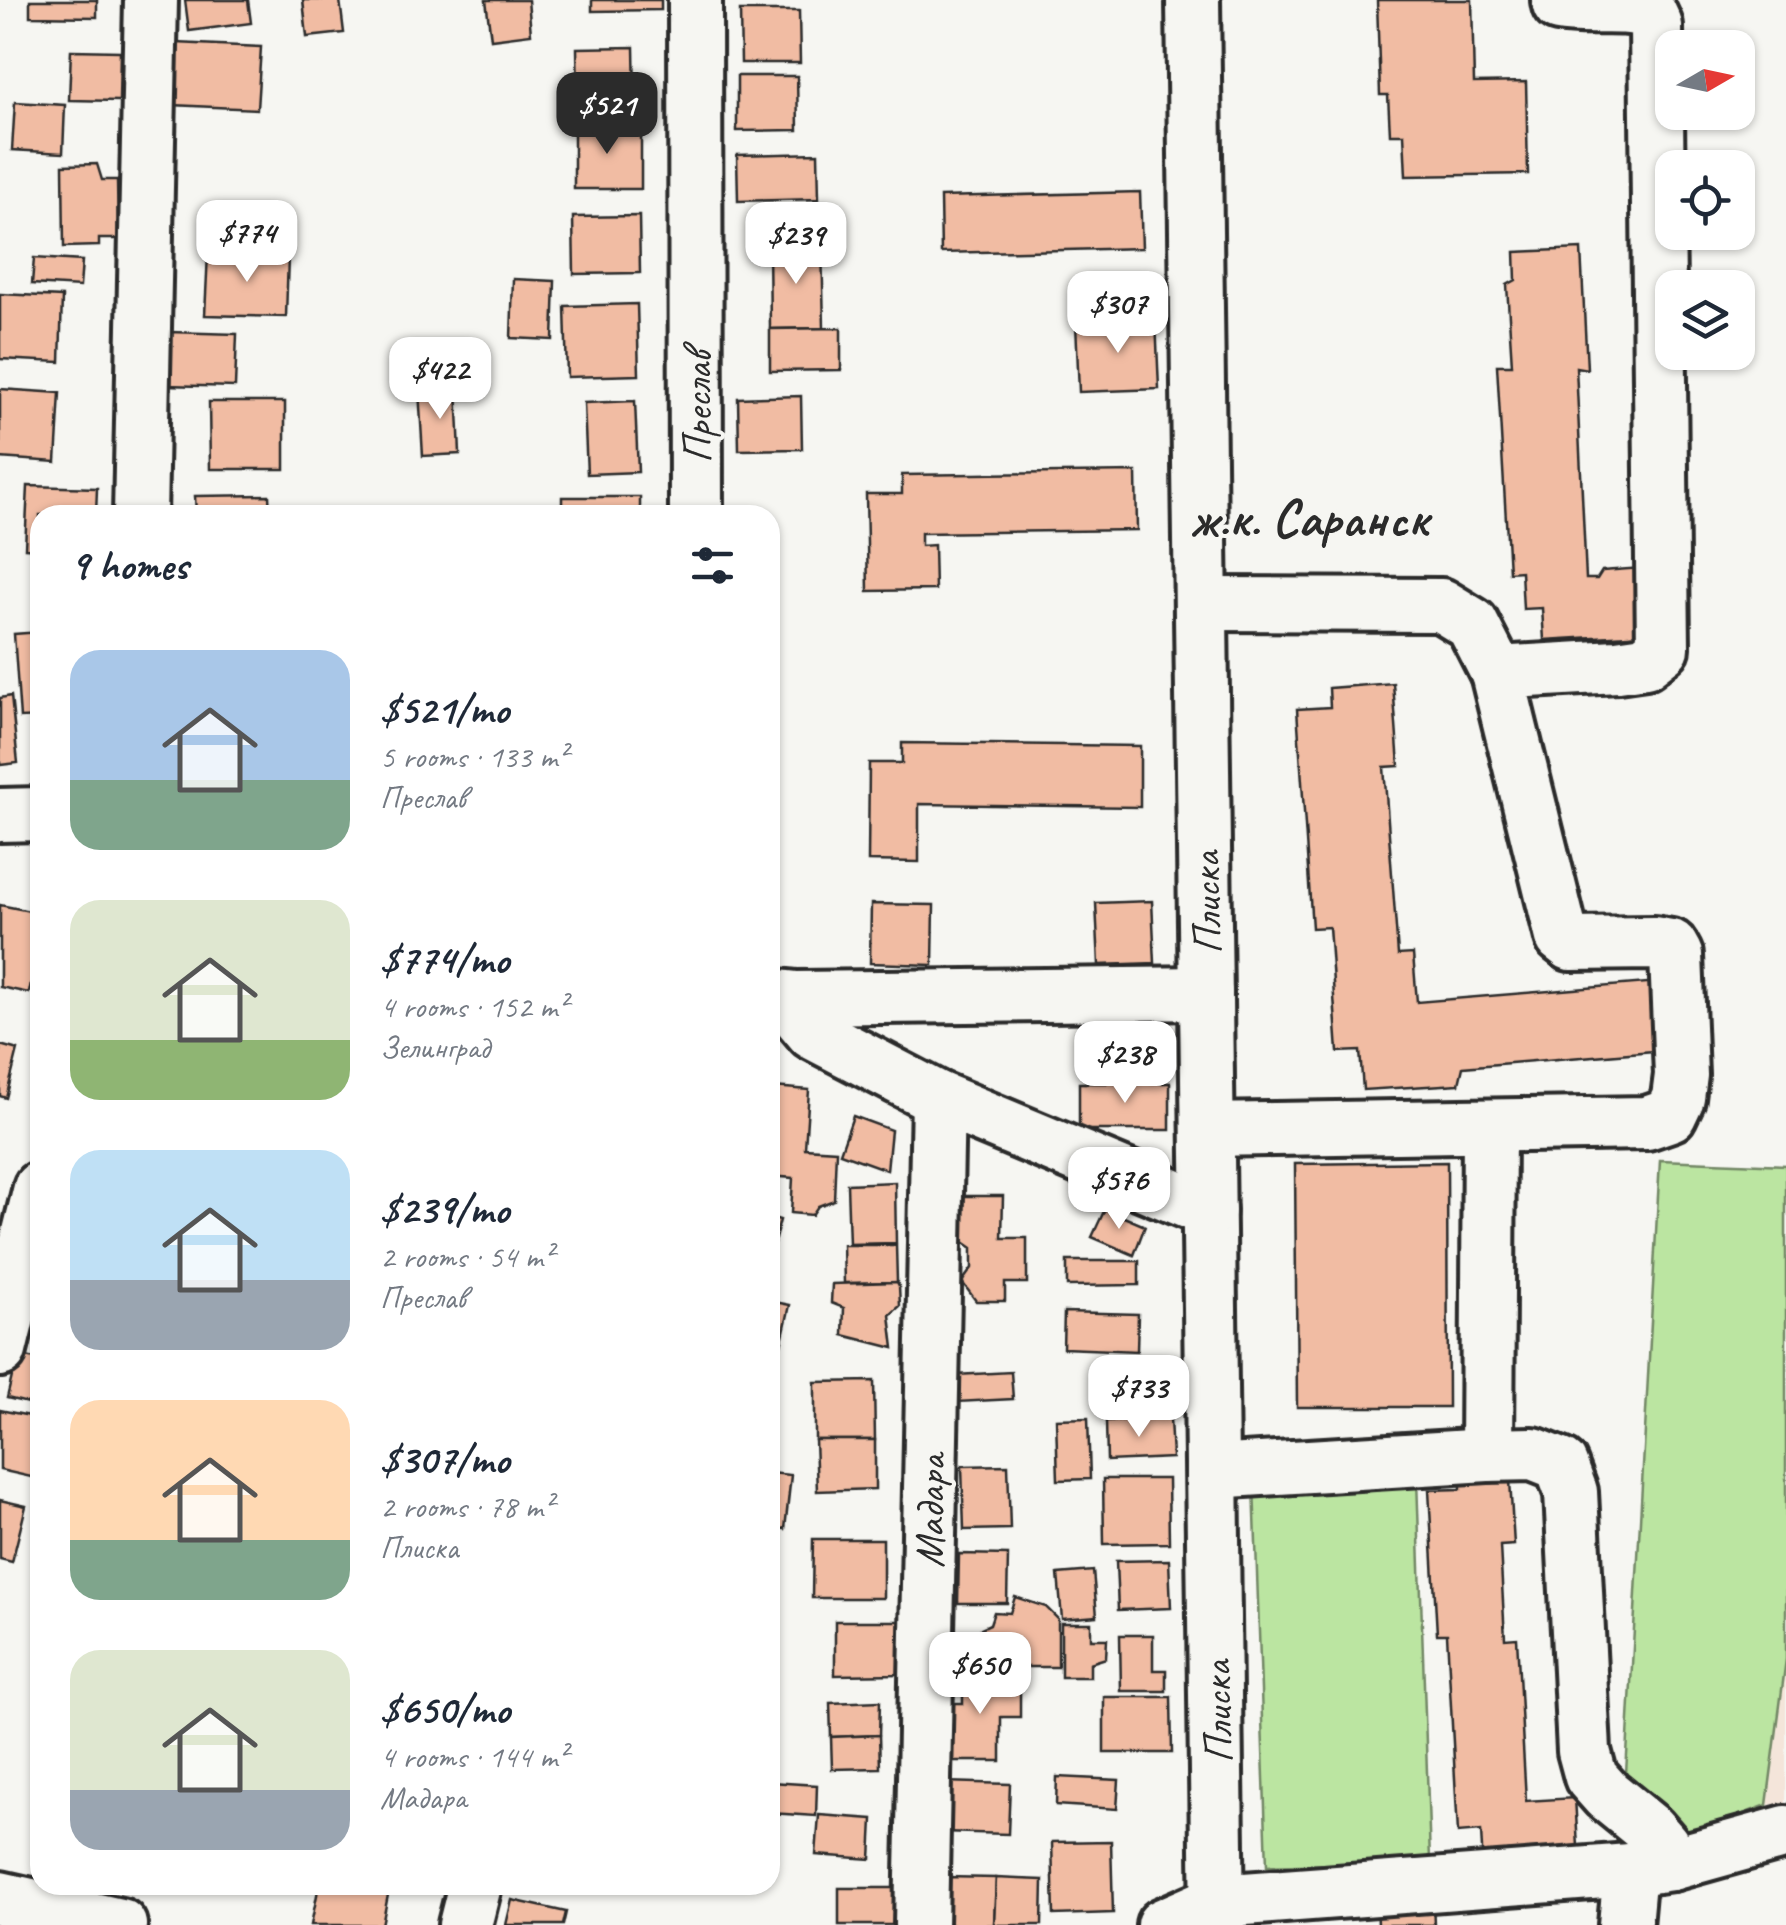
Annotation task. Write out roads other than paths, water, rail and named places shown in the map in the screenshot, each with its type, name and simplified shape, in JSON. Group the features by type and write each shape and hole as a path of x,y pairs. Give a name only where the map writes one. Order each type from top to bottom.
{"street":[{"path":"140,505 151,0"},
{"name":"Преслав","path":"695,0 696,505"},
{"name":"Плиска","path":"1194,0 1218,1913"},
{"path":"1496,673 1645,662 1663,648 1656,26 1650,13 1634,7 1578,8 1559,4 1558,0"},
{"path":"1201,604 1441,605 1472,624 1496,673 1562,937 1571,944 1654,942 1671,946 1676,954 1681,1075 1678,1098 1670,1115 1647,1123 1208,1130"},
{"path":"0,816 30,814"},
{"path":"784,996 1206,994"},
{"path":"784,996 813,1033 938,1098 1209,1211"},
{"name":"Мадара","path":"921,1925 938,1098"},
{"path":"1487,1454 1489,1126"},
{"path":"0,1350 30,1228"},
{"path":"1212,1472 1487,1454 1534,1454 1561,1464 1571,1492 1584,1752 1591,1777 1663,1845 1625,1925"},
{"path":"1162,1925 1218,1913 1480,1903 1650,1867 1786,1832"},
{"path":"465,1925 472,1895"},
{"path":"0,1898 120,1925"}],"district":[{"name":"ж.к. Саранск","path":"1309,518"}]}
